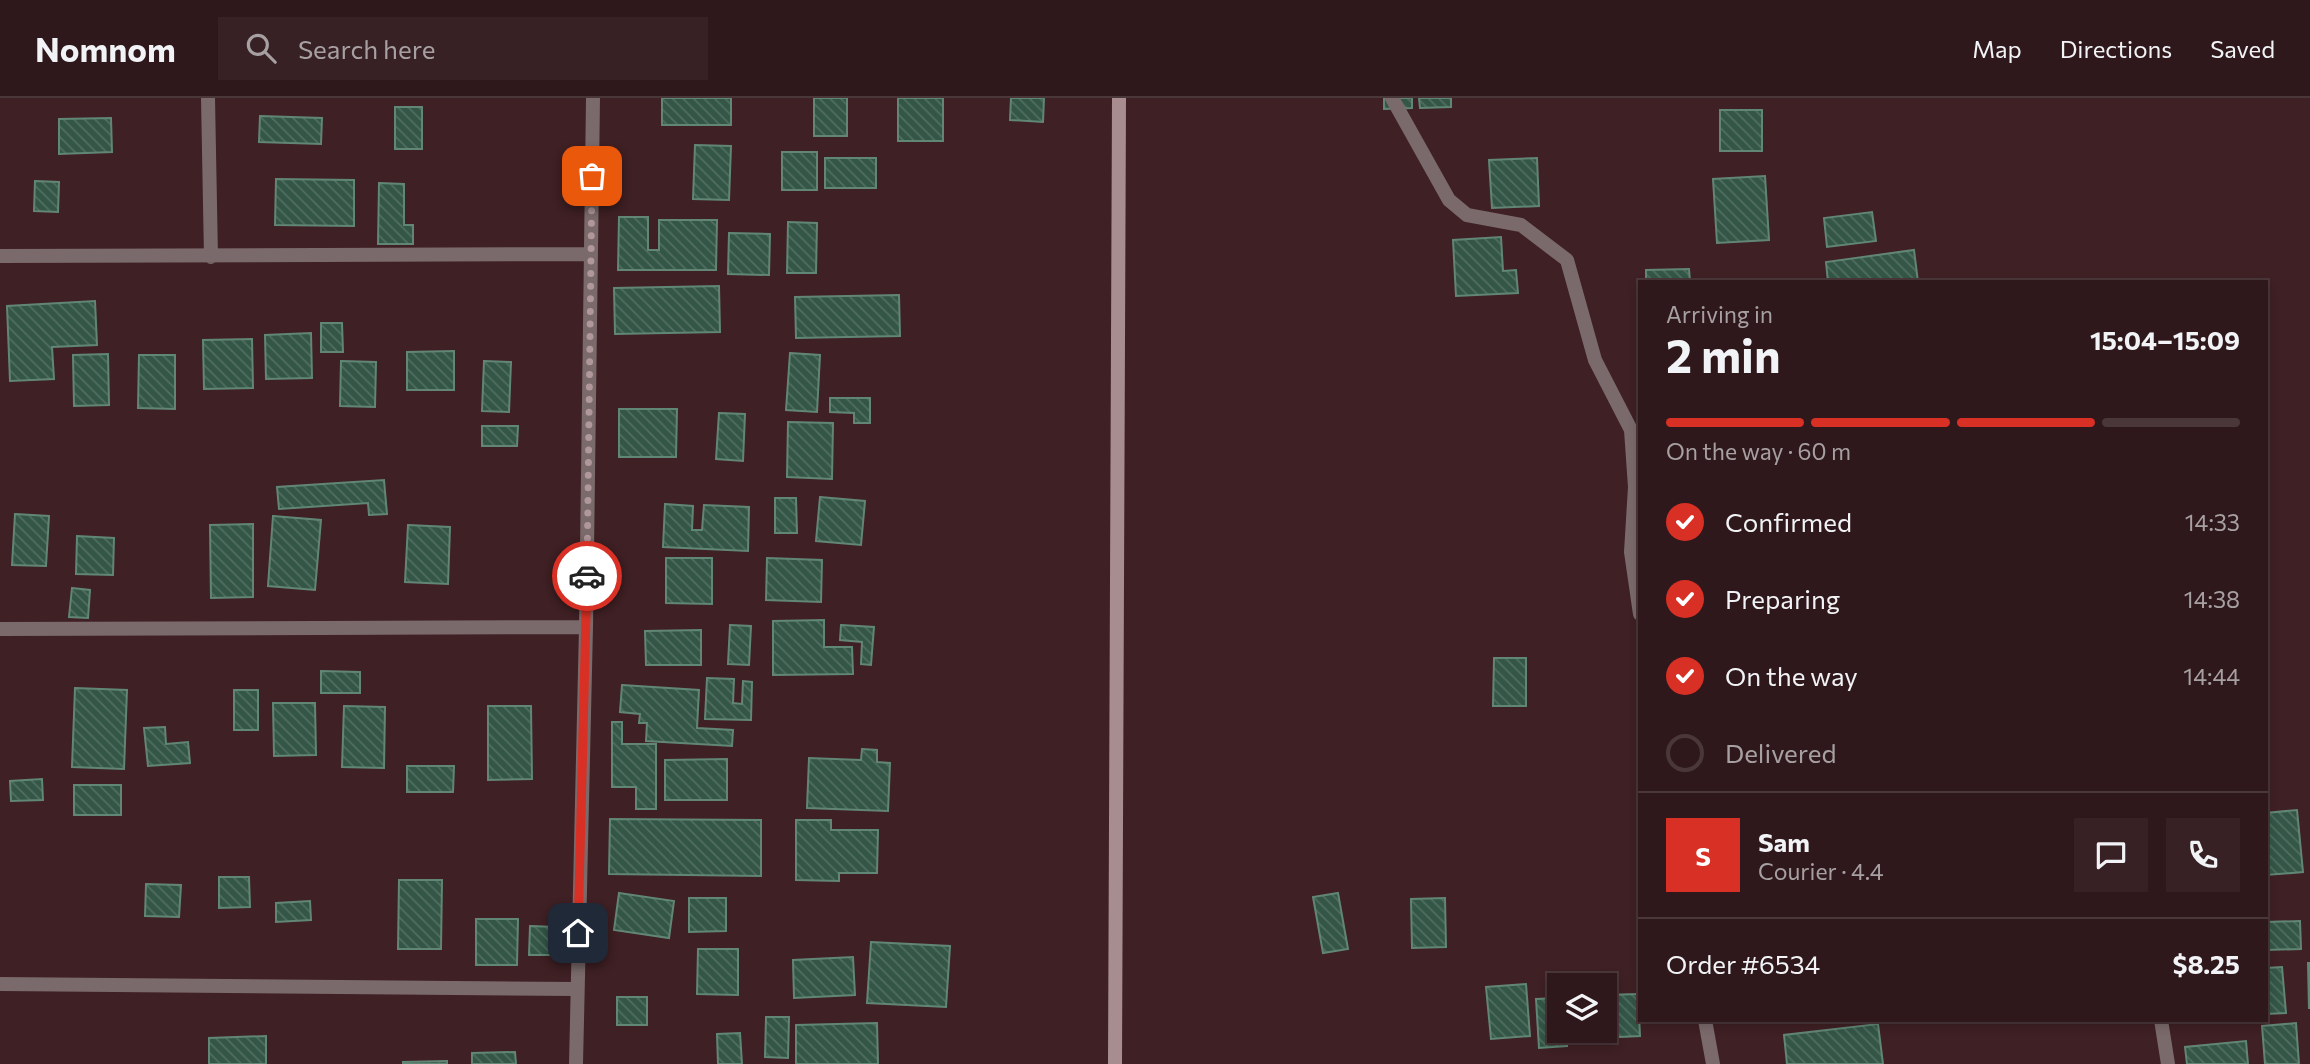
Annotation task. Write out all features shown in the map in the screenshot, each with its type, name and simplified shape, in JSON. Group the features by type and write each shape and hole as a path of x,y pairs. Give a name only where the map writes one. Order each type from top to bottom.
{"main road":[{"path":"1115,1064 1119,98"}],"street":[{"path":"208,98 211,257"},
{"path":"576,1064 586,627 593,98"},
{"path":"1392,98 1449,200 1467,215 1521,225 1567,260 1595,360 1631,430 1635,487 1631,552 1638,600"},
{"path":"0,256 591,254"},
{"path":"0,629 586,627"},
{"path":"0,984 576,989"},
{"path":"1705,1022 1713,1064"},
{"path":"2161,1022 2168,1064"}],"building":[{"path":"662,98 731,98 731,125 662,125"},
{"path":"814,98 847,98 847,136 814,136"},
{"path":"898,98 943,98 943,141 898,141"},
{"path":"1011,98 1044,98 1043,122 1010,120"},
{"path":"1384,98 1412,98 1412,108 1384,109"},
{"path":"1419,98 1451,98 1451,107 1420,108"},
{"path":"395,107 422,107 422,149 395,149"},
{"path":"1720,110 1762,110 1762,151 1720,151"},
{"path":"260,116 322,118 321,144 259,142"},
{"path":"111,118 112,152 59,154 59,119"},
{"path":"695,145 731,146 729,200 693,199"},
{"path":"782,152 817,152 817,190 782,190"},
{"path":"825,158 876,158 876,188 825,188"},
{"path":"1537,158 1539,206 1492,208 1489,160"},
{"path":"1765,176 1769,240 1717,243 1713,179"},
{"path":"276,179 354,180 354,226 275,225"},
{"path":"35,181 59,182 58,212 34,211"},
{"path":"379,183 404,184 404,225 413,225 413,244 378,244"},
{"path":"1872,212 1876,241 1827,247 1824,218"},
{"path":"619,217 648,217 648,250 659,250 659,220 717,220 716,270 618,270"},
{"path":"788,222 817,223 816,273 787,273"},
{"path":"729,233 770,234 769,275 728,274"},
{"path":"1501,237 1503,271 1516,270 1518,293 1456,296 1453,240"},
{"path":"1914,250 1918,280 1828,280 1826,262"},
{"path":"1689,269 1690,280 1646,280 1646,270"},
{"path":"719,286 720,332 615,334 614,288"},
{"path":"899,295 900,336 796,338 795,297"},
{"path":"95,301 97,345 52,347 54,379 10,381 7,306"},
{"path":"321,323 342,323 343,352 321,352"},
{"path":"311,333 312,378 266,379 265,335"},
{"path":"252,339 253,388 204,389 203,340"},
{"path":"454,351 454,390 407,390 407,352"},
{"path":"790,353 820,355 817,412 786,410"},
{"path":"108,354 109,405 74,406 73,355"},
{"path":"139,355 175,355 175,409 138,408"},
{"path":"341,361 376,362 375,407 340,406"},
{"path":"484,361 511,362 509,412 482,411"},
{"path":"830,398 870,398 870,423 854,423 854,413 830,412"},
{"path":"619,409 677,409 676,457 619,457"},
{"path":"719,413 745,414 743,461 716,459"},
{"path":"788,422 833,423 832,479 787,477"},
{"path":"482,426 518,426 517,446 482,446"},
{"path":"384,480 387,514 369,515 368,503 279,509 277,487"},
{"path":"820,497 865,501 861,545 816,541"},
{"path":"775,498 796,498 797,533 775,533"},
{"path":"665,504 693,506 692,530 702,530 704,505 749,507 748,551 663,547"},
{"path":"15,514 49,516 46,566 12,565"},
{"path":"273,516 321,520 315,590 268,586"},
{"path":"253,524 253,597 211,598 210,525"},
{"path":"408,525 450,527 448,584 405,582"},
{"path":"77,536 114,538 113,575 76,574"},
{"path":"666,558 712,558 712,604 666,603"},
{"path":"767,558 822,560 821,602 766,600"},
{"path":"72,588 90,590 88,618 69,617"},
{"path":"824,620 824,647 852,647 853,674 773,675 773,621"},
{"path":"730,625 751,626 749,665 728,664"},
{"path":"841,625 874,627 871,665 861,664 862,642 840,640"},
{"path":"701,630 701,665 646,665 645,631"},
{"path":"1494,658 1526,658 1526,706 1493,706"},
{"path":"321,671 360,672 360,693 321,693"},
{"path":"707,678 734,679 733,703 742,704 743,681 752,682 751,720 705,719"},
{"path":"622,685 699,690 697,728 733,730 732,746 646,741 647,723 639,723 640,714 620,712"},
{"path":"75,688 127,690 124,769 72,767"},
{"path":"234,690 258,690 258,730 234,730"},
{"path":"273,703 315,703 316,755 274,756"},
{"path":"344,706 385,707 384,768 342,767"},
{"path":"488,706 531,706 532,779 488,780"},
{"path":"612,722 622,722 622,744 656,744 656,809 636,809 636,787 612,787"},
{"path":"165,727 166,744 188,742 190,763 148,766 144,728"},
{"path":"862,749 877,750 877,762 890,763 888,811 807,808 809,758 861,760"},
{"path":"727,759 727,800 665,800 665,760"},
{"path":"407,766 454,766 453,792 407,792"},
{"path":"42,779 43,800 11,801 10,781"},
{"path":"74,785 121,785 121,815 74,815"},
{"path":"2297,810 2303,872 2268,875 2268,813"},
{"path":"610,819 761,820 761,876 609,874"},
{"path":"796,820 831,820 831,830 878,830 877,873 839,873 839,881 796,880"},
{"path":"219,877 249,877 250,907 219,908"},
{"path":"399,880 442,880 441,949 398,949"},
{"path":"146,884 181,885 179,917 145,916"},
{"path":"619,893 674,901 669,938 614,930"},
{"path":"1338,893 1348,949 1323,953 1313,897"},
{"path":"689,898 726,898 726,931 689,932"},
{"path":"1445,898 1446,947 1412,948 1411,899"},
{"path":"310,901 311,920 276,922 276,903"},
{"path":"476,919 518,919 517,965 476,965"},
{"path":"2300,921 2301,949 2268,950 2268,922"},
{"path":"530,926 556,927 555,955 529,955"},
{"path":"871,942 950,946 946,1007 867,1003"},
{"path":"698,949 738,949 738,995 697,994"},
{"path":"853,957 855,995 794,998 793,960"},
{"path":"2310,963 2310,1008 2309,1008"},
{"path":"2282,967 2286,1013 2268,1014 2268,968"},
{"path":"1526,984 1530,1036 1491,1039 1486,987"},
{"path":"1638,994 1640,1036 1617,1037 1617,995"},
{"path":"617,997 647,997 647,1025 617,1025"},
{"path":"1536,999 1547,999 1547,1043 1567,1043 1567,1046 1539,1048"},
{"path":"766,1017 789,1017 788,1058 765,1057"},
{"path":"877,1023 878,1064 796,1064 796,1025"},
{"path":"2296,1023 2299,1064 2265,1064 2262,1026"},
{"path":"1878,1024 1883,1064 1787,1064 1784,1035"},
{"path":"740,1033 742,1064 718,1064 717,1034"},
{"path":"266,1036 266,1064 209,1064 209,1038"},
{"path":"2246,1041 2248,1064 2187,1064 2185,1047"},
{"path":"515,1052 516,1064 472,1064 472,1053"},
{"path":"447,1061 447,1064 403,1064 403,1062"}],"way so far":[{"path":"587,576 592,176"}],"route":[{"path":"578,933 587,576"}]}
